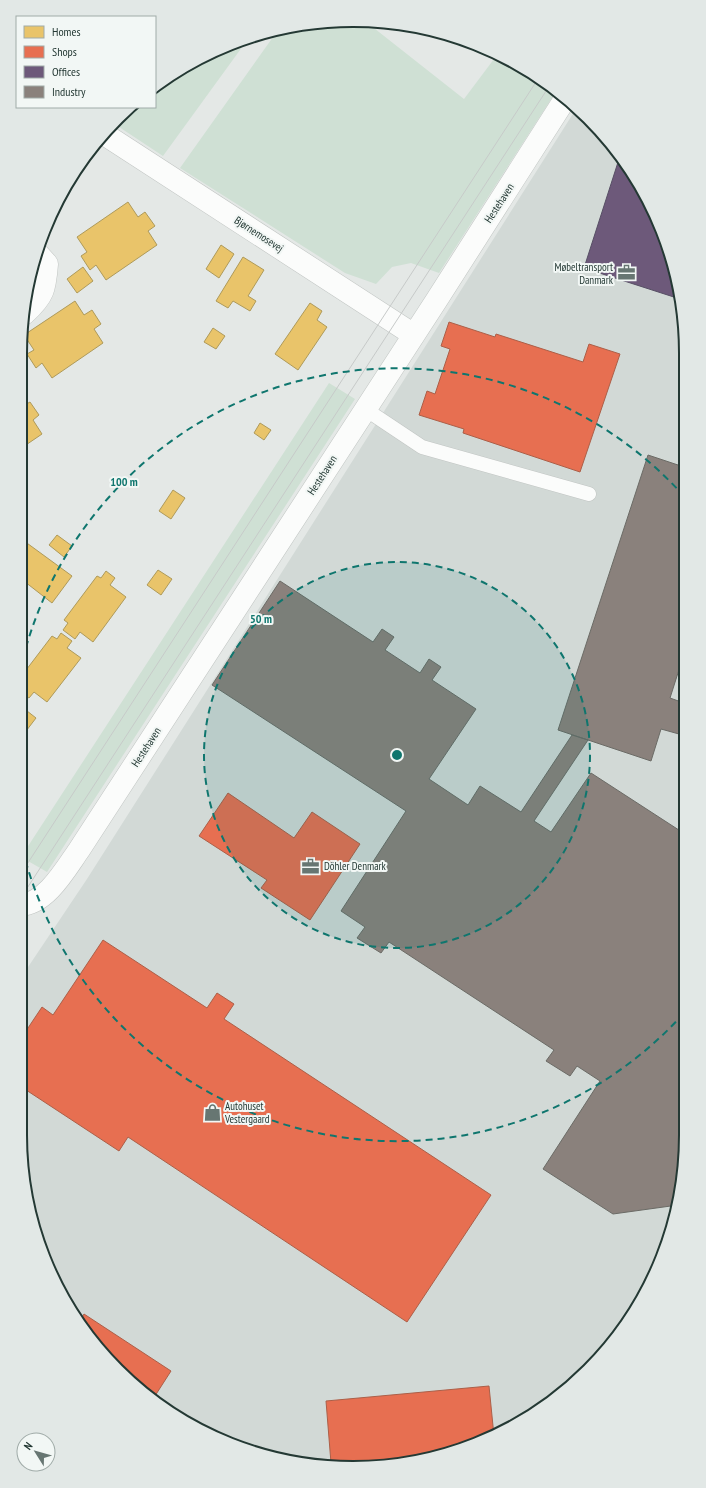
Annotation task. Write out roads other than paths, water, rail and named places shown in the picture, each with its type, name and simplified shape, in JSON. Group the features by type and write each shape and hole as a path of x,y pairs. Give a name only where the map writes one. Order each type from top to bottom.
{"street":[{"name":"Hestehaven","path":"27,905 37,901 49,890 79,850 414,335 562,103"},
{"name":"Bjørnemosevej","path":"109,137 414,335"},
{"path":"30,308 36,303 45,286 47,264 41,258"}],"lane":[{"path":"365,409 422,447 589,494"}],"tram line":[{"path":"27,864 535,83"},
{"path":"27,888 546,91"}],"place":[{"name":"Møbeltransport Danmark","path":"626,273"},
{"name":"Döhler Denmark","path":"311,866"},
{"name":"Autohuset Vestergaard","path":"212,1112"}]}
